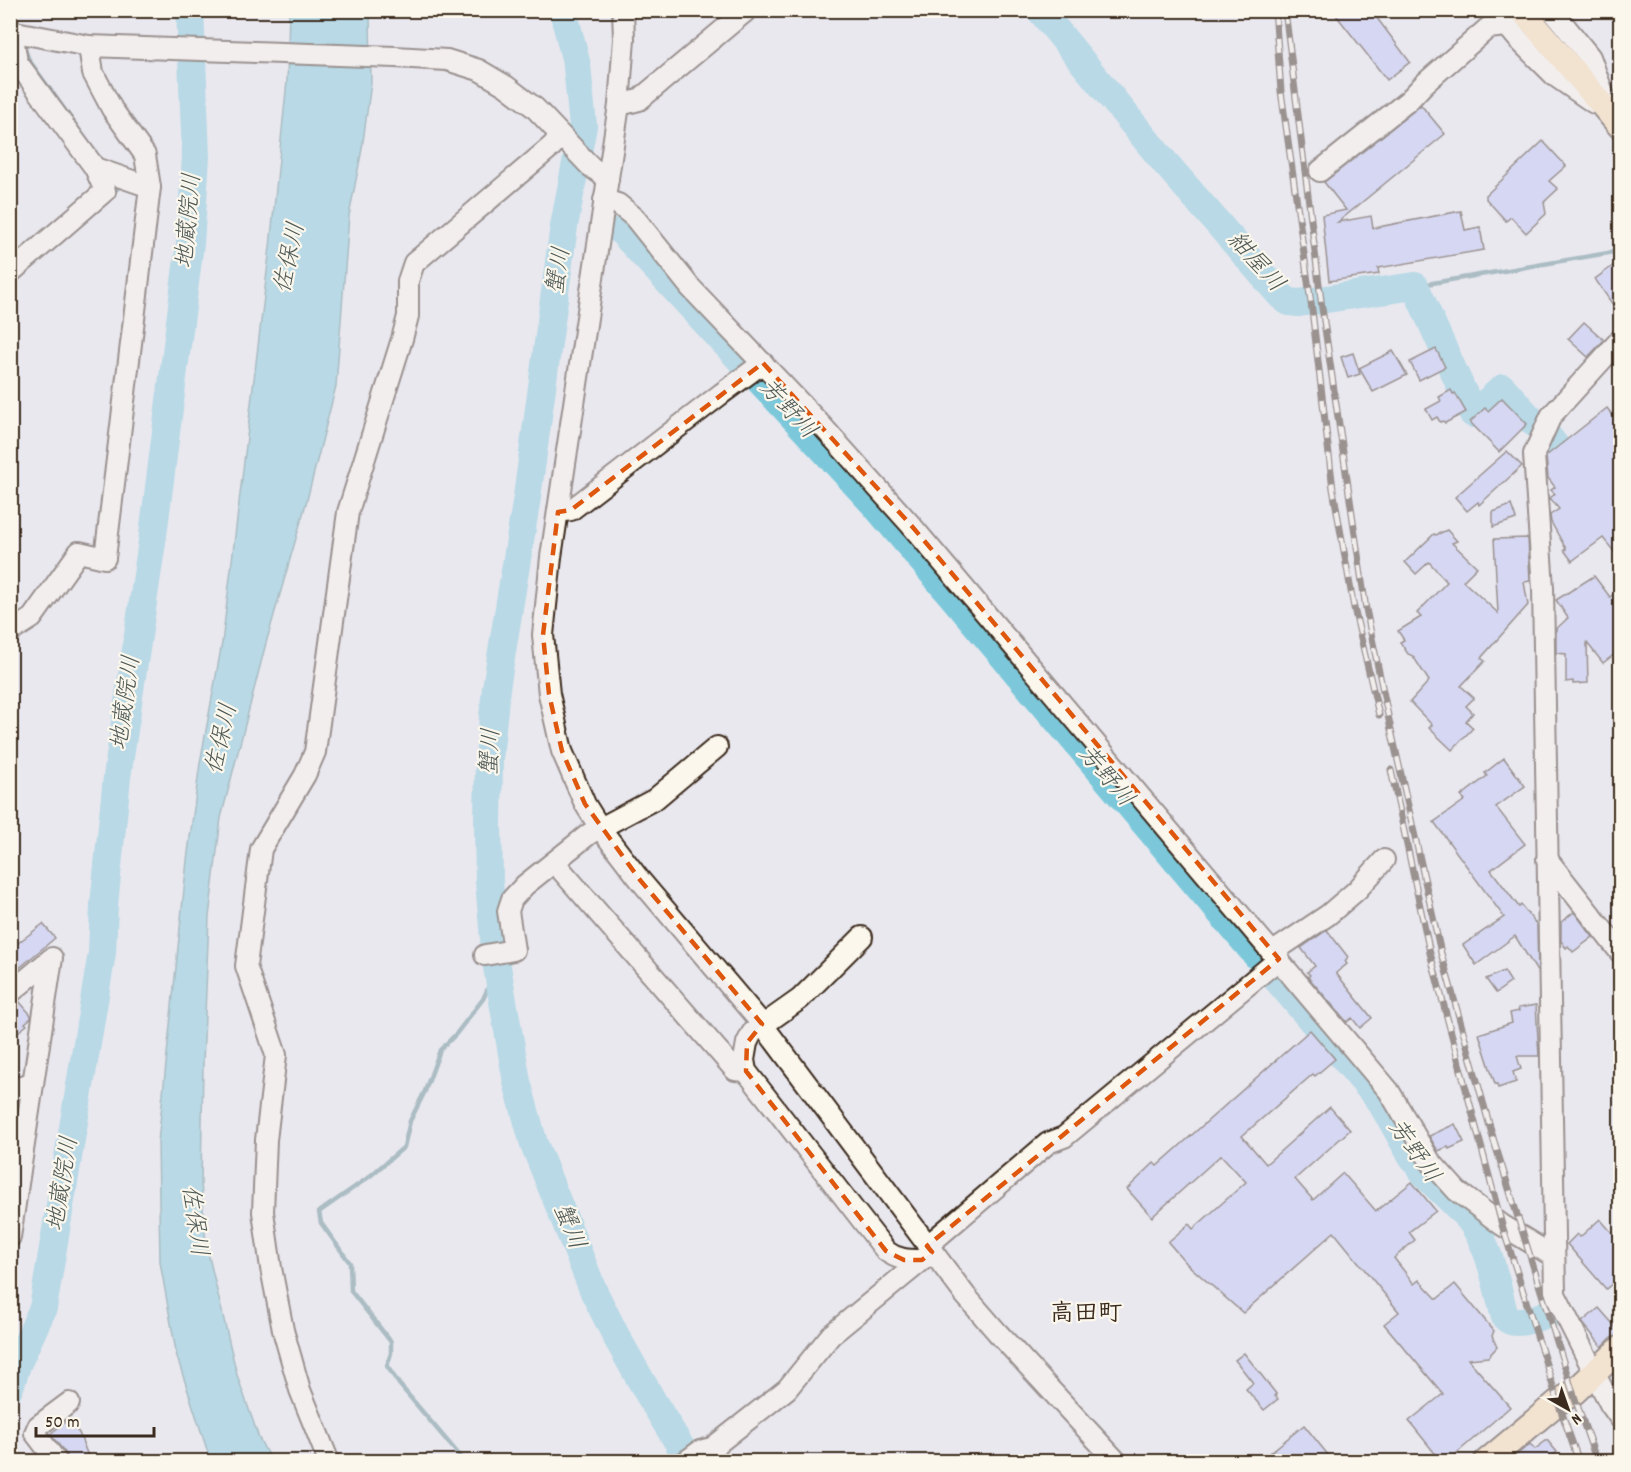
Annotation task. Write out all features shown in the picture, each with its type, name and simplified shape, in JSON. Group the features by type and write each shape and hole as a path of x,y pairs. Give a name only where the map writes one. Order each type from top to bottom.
{"main road":[{"path":"1508,24 1616,121"},
{"path":"1486,1461 1595,1374 1620,1349"}],"street":[{"path":"623,10 624,39 619,105 551,557 543,635 549,694 562,750 585,804 600,828 640,880 762,1024 927,1253 1117,1461"},
{"path":"619,105 639,100 747,10"},
{"path":"1494,10 1508,24"},
{"path":"1552,10 1590,57 1616,121"},
{"path":"1320,171 1409,100 1439,70 1488,28 1508,24"},
{"path":"10,273 105,191 94,168 17,62 11,31 83,45 447,60 479,70 506,86 535,108 590,166 608,179"},
{"path":"10,632 32,618 79,552 105,558 150,187 144,155 112,110 93,73 83,45"},
{"path":"329,1461 300,1390 283,1330 263,1212 266,1140 276,1055 246,966 261,849 315,752 348,512 406,324 408,281 414,263 561,137"},
{"path":"94,168 150,187"},
{"path":"604,200 618,204 634,217 690,287 822,426 910,524 1389,1091 1430,1161 1457,1191 1502,1225 1553,1256"},
{"path":"1620,340 1551,416 1534,454 1543,588 1555,1294 1610,1404 1620,1418"},
{"path":"558,512 571,510 763,363"},
{"path":"485,955 514,950 508,911 512,899 525,885 589,834 655,799 717,747"},
{"path":"1547,859 1620,952"},
{"path":"693,1456 712,1448 787,1389 831,1335 927,1253 1048,1143 1064,1137 1261,973 1276,955 1357,890 1384,860"},
{"path":"555,863 735,1070 746,1071"},
{"path":"862,937 800,999 752,1033 747,1043 744,1060 746,1071 886,1251 904,1260 927,1253"},
{"path":"10,993 52,958 14,1185 10,1237"},
{"path":"10,1091 33,1082"},
{"path":"57,1461 35,1433 38,1426 69,1403"}],"highlighted area":[{"path":"763,363 910,524 1279,959 927,1246 932,1252 922,1260 904,1260 886,1251 746,1071 747,1043 762,1024 640,880 585,804 562,751 549,694 543,635 558,512 571,510"}],"water":[{"name":"佐保川","path":"289,11 370,11 371,83 362,149 349,216 336,386 221,818 209,917 201,1183 206,1244 237,1375 259,1438 271,1461 211,1462 177,1357 160,1262 158,1142 187,860 200,763 222,643 270,247 287,81"}],"building":[{"path":"1332,10 1371,10 1410,62 1387,80"},
{"path":"1421,105 1445,134 1338,222 1371,216 1373,228 1461,211 1465,230 1480,227 1484,250 1378,268 1379,274 1329,281 1322,215 1346,210 1324,182"},
{"path":"1543,141 1566,166 1549,181 1558,189 1544,202 1546,214 1526,233 1511,217 1506,221 1486,199 1486,195"},
{"path":"1614,265 1620,274 1620,315 1595,279"},
{"path":"1584,322 1604,340 1588,357 1568,339"},
{"path":"1436,349 1445,367 1419,380 1410,362"},
{"path":"1393,351 1407,375 1373,392 1359,368"},
{"path":"1353,353 1360,374 1348,378 1341,357"},
{"path":"1451,390 1466,412 1445,423 1440,422 1437,417 1432,420 1426,409 1441,401 1439,397"},
{"path":"1502,398 1527,424 1499,452 1470,422 1485,408 1488,411"},
{"path":"1607,408 1620,425 1620,559 1603,538 1572,561 1564,550 1566,549 1551,522 1550,515 1559,509 1550,498 1555,494 1551,490 1555,487 1548,478 1546,456"},
{"path":"1507,451 1522,466 1479,505 1478,502 1467,511 1455,497"},
{"path":"1511,505 1516,519 1493,527 1493,512"},
{"path":"1447,530 1457,541 1452,543 1477,567 1463,581 1498,613 1494,539 1528,538 1530,581 1524,582 1528,605 1481,658 1485,661 1461,686 1474,698 1466,706 1473,713 1466,721 1473,728 1452,750 1429,728 1432,725 1410,702 1429,681 1413,656 1408,654 1400,642 1404,640 1398,631 1421,617 1417,613 1447,582 1429,562 1416,574 1405,562 1434,534"},
{"path":"1594,576 1610,597 1620,589 1620,650 1603,663 1587,643 1588,683 1573,684 1573,681 1566,682 1566,654 1556,653 1556,629 1568,618 1556,600"},
{"path":"1504,758 1525,786 1496,807 1525,844 1491,870 1519,907 1521,905 1537,925 1538,973 1515,936 1476,965 1463,945 1504,917 1434,822 1465,800 1461,796 1487,776 1485,773"},
{"path":"1574,912 1593,937 1573,952 1561,941 1561,922"},
{"path":"43,924 55,938 17,970 10,962 10,949"},
{"path":"1327,930 1348,957 1345,961 1347,964 1336,973 1372,1018 1360,1028 1352,1018 1347,1022 1308,977 1310,975 1307,972 1315,966 1301,948"},
{"path":"1504,971 1511,982 1496,993 1486,979"},
{"path":"19,1001 31,1018 25,1023 27,1025 10,1038 10,1006"},
{"path":"1536,1005 1539,1056 1517,1056 1521,1069 1513,1072 1516,1082 1498,1088 1479,1034 1512,1023 1510,1013 1519,1011 1518,1008"},
{"path":"1310,1030 1335,1059 1315,1076 1313,1074 1242,1136 1266,1164 1330,1107 1350,1130 1295,1179 1313,1200 1343,1173 1376,1211 1412,1182 1436,1211 1409,1232 1415,1240 1394,1258 1414,1284 1419,1280 1437,1299 1455,1284 1494,1331 1492,1336 1497,1347 1488,1357 1468,1359 1510,1407 1450,1459 1447,1455 1441,1461 1409,1421 1443,1394 1384,1324 1399,1312 1334,1232 1243,1313 1187,1264 1168,1242 1189,1224 1193,1229 1246,1182 1221,1155 1152,1217 1127,1189 1154,1163 1157,1166"},
{"path":"1455,1124 1464,1142 1438,1151 1429,1136"},
{"path":"1600,1219 1620,1242 1620,1292 1613,1283 1606,1289 1567,1244 1577,1234 1580,1237"},
{"path":"1599,1308 1620,1332 1620,1335 1611,1338 1602,1347 1582,1322"},
{"path":"1244,1353 1277,1395 1275,1396 1278,1399 1264,1410 1246,1389 1253,1383 1235,1360"},
{"path":"68,1420 79,1433 90,1461 69,1461 67,1455 50,1434"},
{"path":"1304,1425 1333,1461 1260,1461"},
{"path":"1547,1440 1557,1452 1552,1456 1557,1461 1509,1461 1530,1444 1535,1449"}],"waterway":[{"path":"12,10 18,27"},
{"name":"地蔵院川","path":"10,1387 17,1365 43,1308 102,953 104,905 117,777 153,535 190,243 196,157 190,10"},
{"name":"蟹川","path":"563,10 577,66 583,126 564,226 527,497 496,688 489,758 489,881 496,961 517,1082 534,1144 594,1292 652,1400 690,1462"},
{"name":"紺屋川","path":"1040,10 1161,158 1281,296 1289,302 1299,303 1415,286 1473,414 1503,388 1534,423"},
{"path":"23,44 29,60 103,163"},
{"path":"110,195 118,188 113,181"},
{"name":"芳野川","path":"621,231 874,504 1375,1095 1418,1165 1476,1229 1492,1265 1505,1317 1521,1322 1553,1312"},
{"path":"1415,286 1620,251"},
{"name":"紺屋川","path":"1550,439 1620,528"},
{"path":"465,1462 399,1384 387,1366 391,1353 391,1342 351,1291 350,1263 321,1223 319,1212 369,1177 404,1147 410,1121 425,1091 440,1050 456,1034 483,999 497,969"}],"railway":[{"path":"1275,10 1281,91 1312,310 1333,489 1354,608 1379,715"},
{"path":"1285,10 1322,308 1366,609 1390,725 1441,953 1494,1141 1597,1462"},
{"path":"1391,770 1430,953 1502,1225 1579,1462"}],"district":[{"name":"高田町","path":"1086,1315"}]}
